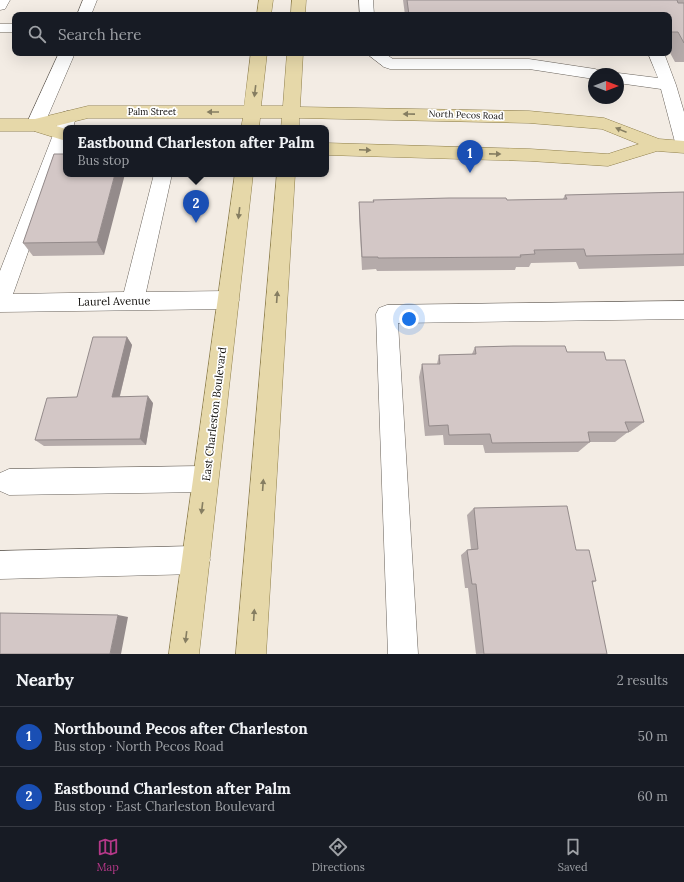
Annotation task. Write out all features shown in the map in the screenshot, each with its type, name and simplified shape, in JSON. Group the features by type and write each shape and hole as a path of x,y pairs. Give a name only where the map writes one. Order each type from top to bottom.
{"main road":[{"path":"264,12 266,0"},
{"path":"298,12 299,0"},
{"path":"251,120 259,56"},
{"path":"290,120 295,56"},
{"name":"Palm Street","path":"70,125 88,112 251,120 271,112"},
{"name":"North Pecos Road","path":"271,112 290,120 464,115 529,117 604,124 657,145 684,147"},
{"path":"0,125 35,125 63,129"},
{"name":"North Pecos Road","path":"329,149 530,155 608,160 657,145"},
{"name":"East Charleston Boulevard","path":"184,654 244,177"},
{"path":"251,654 286,177"}],"street":[{"path":"0,6 3,0"},
{"path":"85,12 90,0"},
{"path":"366,0 367,12"},
{"path":"0,28 12,28"},
{"path":"35,125 66,56"},
{"path":"378,56 390,64 529,64 588,73"},
{"path":"658,56 673,83 684,142"},
{"path":"624,79 673,83"},
{"path":"0,299 63,134"},
{"path":"132,301 162,177"},
{"name":"Laurel Avenue","path":"0,303 228,300"},
{"path":"403,654 387,314 684,310"},
{"path":"9,482 205,479"},
{"path":"0,565 196,560"}],"building":[{"path":"407,0 677,0 678,3 684,3 684,43 678,32 672,32 672,12 409,12"},
{"path":"54,154 63,154 63,177 114,177 97,242 23,243"},
{"path":"684,192 684,254 586,256 584,249 534,250 535,254 520,255 521,257 362,257 359,202 374,202 373,200 449,198 506,198 507,200 567,199 565,195"},
{"path":"93,337 127,337 112,397 148,396 140,439 35,440 47,398 77,397"},
{"path":"565,346 567,352 604,352 606,360 625,360 644,422 625,422 629,432 588,432 590,442 492,443 490,434 449,435 448,425 429,426 422,364 440,364 439,355 476,354 475,347"},
{"path":"567,506 576,550 589,550 596,581 592,581 607,654 484,654 476,584 472,584 467,550 478,549 474,508"},
{"path":"0,613 118,615 110,654 0,654"}],"place":[{"name":"Northbound Pecos after Charleston","path":"470,173"},
{"name":"Eastbound Charleston after Palm","path":"196,223"}]}
